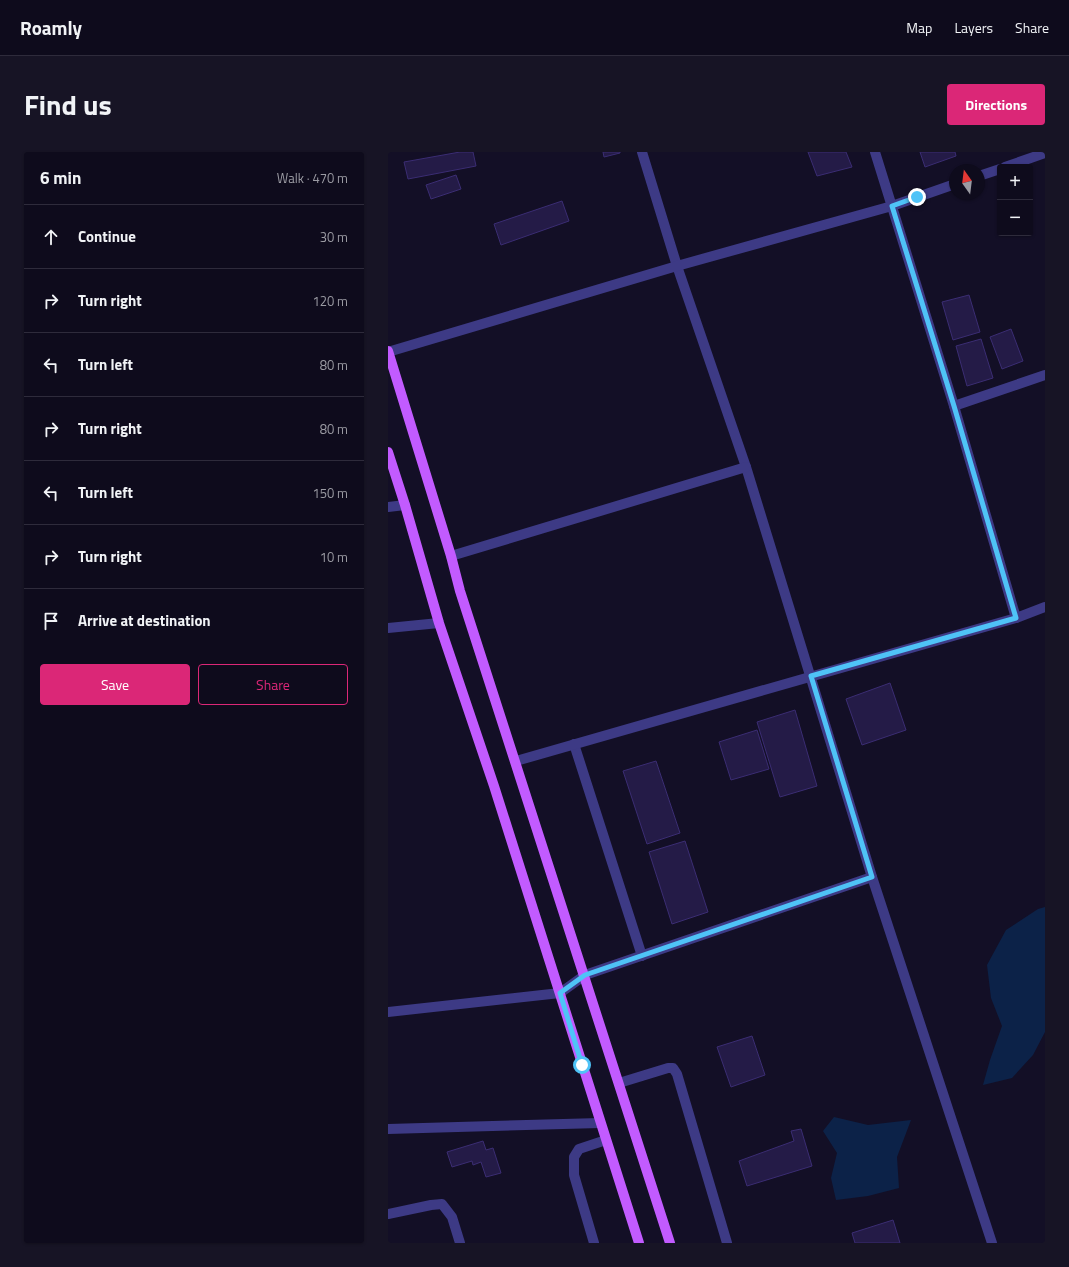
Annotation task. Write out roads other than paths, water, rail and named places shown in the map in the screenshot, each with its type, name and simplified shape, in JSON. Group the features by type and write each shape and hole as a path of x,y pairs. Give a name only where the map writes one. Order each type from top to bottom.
{"main road":[{"path":"388,351 451,556 460,591 585,975 670,1243"},
{"path":"388,452 406,506 439,623 494,786 639,1243"}],"street":[{"path":"642,152 677,266 746,467 872,877 992,1243"},
{"path":"875,152 954,406 1016,618"},
{"path":"1014,164 1045,154"},
{"path":"985,174 997,170"},
{"path":"388,351 677,266 892,206 949,186"},
{"path":"954,406 1045,375"},
{"path":"451,556 746,467"},
{"path":"388,508 406,506"},
{"path":"516,761 1016,618 1045,607"},
{"path":"388,628 439,623"},
{"path":"574,744 642,956"},
{"path":"388,1012 560,993 585,975 872,877"},
{"path":"619,1083 668,1068 673,1068 677,1074 727,1243"},
{"path":"388,1129 600,1123"},
{"path":"594,1243 574,1175 574,1157 579,1149 606,1140"},
{"path":"388,1214 442,1204 452,1217 460,1243"}],"water":[{"path":"1045,907 1045,1032 1033,1055 1012,1078 983,1085 1002,1026 991,998 987,965 1006,930 1038,909"},
{"path":"834,1117 868,1125 911,1120 897,1157 899,1188 868,1196 836,1200 831,1178 837,1153 823,1131"}]}
